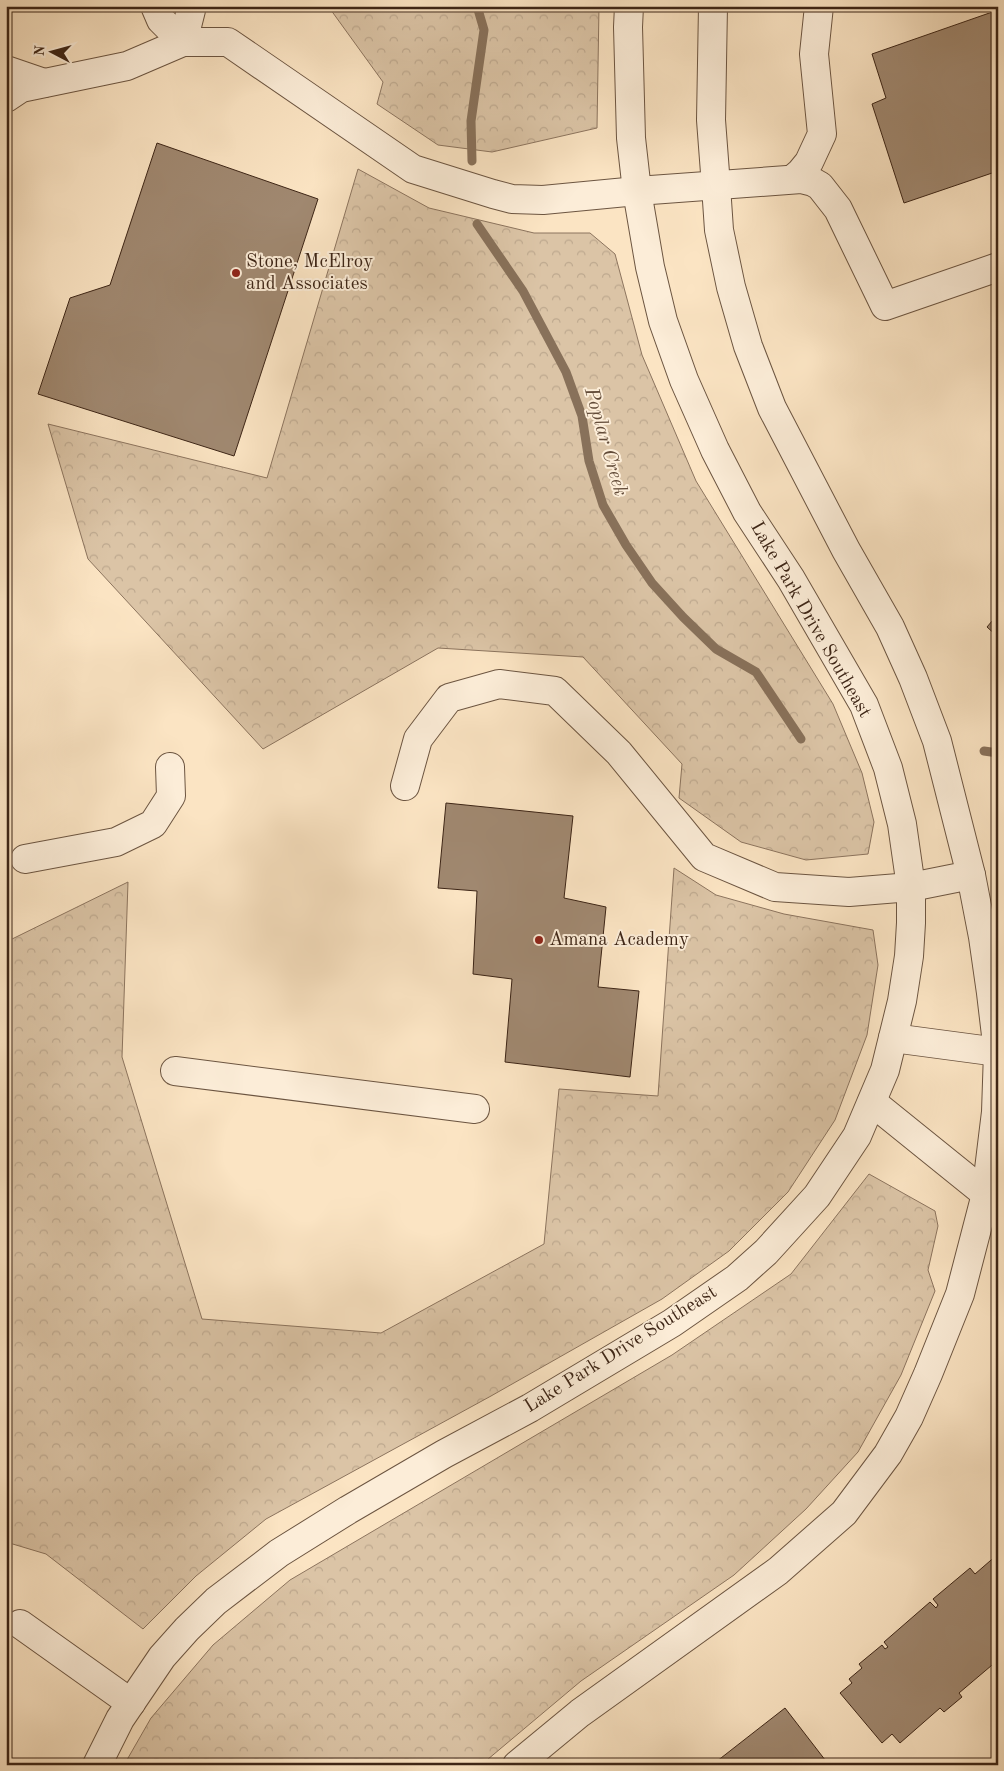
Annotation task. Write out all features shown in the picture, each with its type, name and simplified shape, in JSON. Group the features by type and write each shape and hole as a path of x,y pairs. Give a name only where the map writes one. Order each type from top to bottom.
{"street":[{"path":"155,6 161,20 183,42"},
{"path":"183,42 191,10 190,6"},
{"name":"Lake Park Drive Southeast","path":"97,1765 120,1719 162,1657 216,1601 279,1552 444,1454 530,1408 672,1323 737,1278 766,1252 817,1196 857,1136 885,1070 902,1001 909,956 911,887 902,824 888,768 864,705 791,580 747,512 715,450 684,380 663,321 650,267 637,191 631,138 629,6"},
{"path":"517,1765 580,1713 778,1571 844,1513 888,1454 909,1417 960,1294 992,1202 998,1052 989,974 971,875 937,741 913,678 890,627 846,550 772,408 748,346 731,287 719,230 711,120 713,6"},
{"path":"792,179 800,174 809,162 822,134 814,54 819,6"},
{"path":"6,98 21,88 127,66 183,42 228,42 412,169 512,198 544,200 792,179 813,182 820,186 838,209 885,306 998,267"},
{"path":"6,70 44,83"},
{"path":"405,786 418,739 449,698 499,684 554,692 618,753 704,857 775,887 849,892 911,887 971,875"},
{"path":"25,859 116,842 153,824 171,796 170,767"},
{"path":"892,1038 998,1052"},
{"path":"175,1071 475,1109"},
{"path":"872,1102 992,1202"},
{"path":"20,1624 132,1702"}],"green space":[{"path":"328,6 599,6 597,128 492,152 438,145 377,104 383,82"},
{"path":"358,169 429,208 534,233 590,233 615,254 642,355 696,481 833,704 862,773 874,822 868,854 806,860 741,842 679,798 682,764 583,657 438,648 263,749 88,559 48,424 267,478"},
{"path":"674,868 716,895 784,914 873,930 878,965 867,1035 835,1120 788,1192 729,1251 662,1299 491,1396 266,1519 196,1576 143,1629 46,1554 6,1542 6,942 128,882 122,1057 202,1319 381,1333 544,1244 559,1089 658,1096"},
{"path":"869,1174 935,1211 938,1226 928,1270 935,1291 901,1375 858,1452 806,1509 734,1575 581,1681 481,1765 124,1765 151,1718 213,1645 290,1580 672,1355 791,1274"}],"building":[{"path":"998,10 998,171 904,203 872,104 886,98 872,54"},
{"path":"157,143 318,199 234,456 38,394 70,298 110,285"},
{"path":"998,614 998,637 987,627"},
{"name":"Amana Academy","path":"446,803 573,816 564,898 606,907 598,987 639,991 630,1077 505,1062 512,979 473,974 477,891 438,888"},
{"path":"998,1554 998,1660 959,1693 962,1697 944,1712 940,1708 900,1743 892,1734 882,1743 840,1693 852,1683 849,1679 862,1668 859,1664 882,1645 885,1649 888,1647 884,1642 930,1602 936,1608 938,1605 933,1599 970,1568 975,1574"},
{"path":"785,1708 829,1765 712,1765"}],"waterway":[{"name":"Poplar Creek","path":"472,161 471,121 484,30 477,6"},
{"name":"Poplar Creek","path":"477,224 523,291 566,372 582,416 589,461 603,505 626,545 652,583 683,617 716,649 756,672 801,739"},
{"name":"Poplar Creek","path":"984,751 998,753"}],"place":[{"name":"Stone, McElroy and Associates","path":"236,273"},
{"name":"Amana Academy","path":"539,940"}]}
